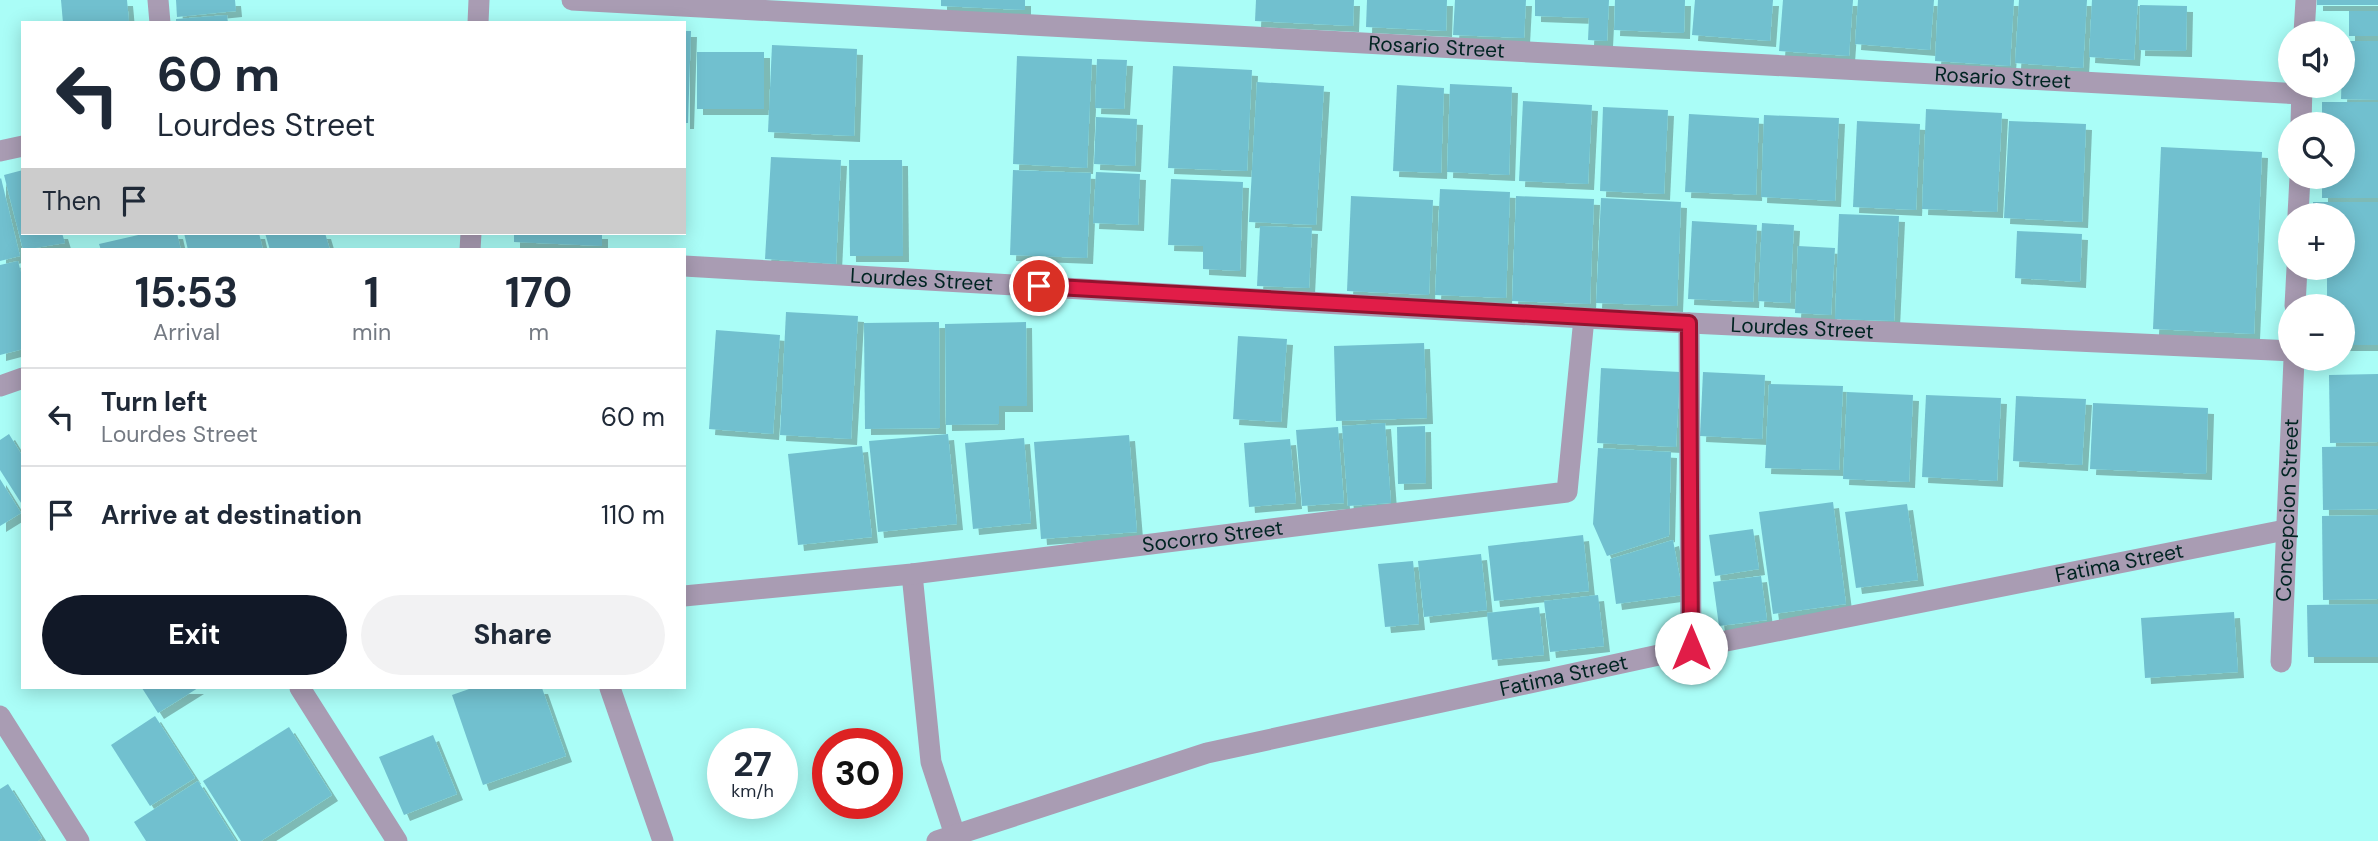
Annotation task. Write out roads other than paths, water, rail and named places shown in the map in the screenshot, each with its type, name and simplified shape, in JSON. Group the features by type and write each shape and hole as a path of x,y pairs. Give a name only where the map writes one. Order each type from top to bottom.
{"street":[{"path":"158,0 160,21"},
{"path":"478,21 479,0"},
{"name":"Rosario Street","path":"572,0 2278,89"},
{"path":"2305,21 2306,0"},
{"path":"0,151 21,146"},
{"name":"Lourdes Street","path":"686,266 1584,318 2278,350"},
{"name":"Socorro Street","path":"686,596 912,573 1567,492 1584,318"},
{"path":"1689,323 1691,648"},
{"name":"Concepcion Street","path":"2281,662 2293,371"},
{"path":"0,386 21,379"},
{"name":"Fatima Street","path":"946,838 1207,753 1691,648 2285,530"},
{"path":"912,573 931,762 946,838"},
{"path":"301,689 397,841"},
{"path":"610,689 663,841"},
{"path":"0,716 79,841"}]}
